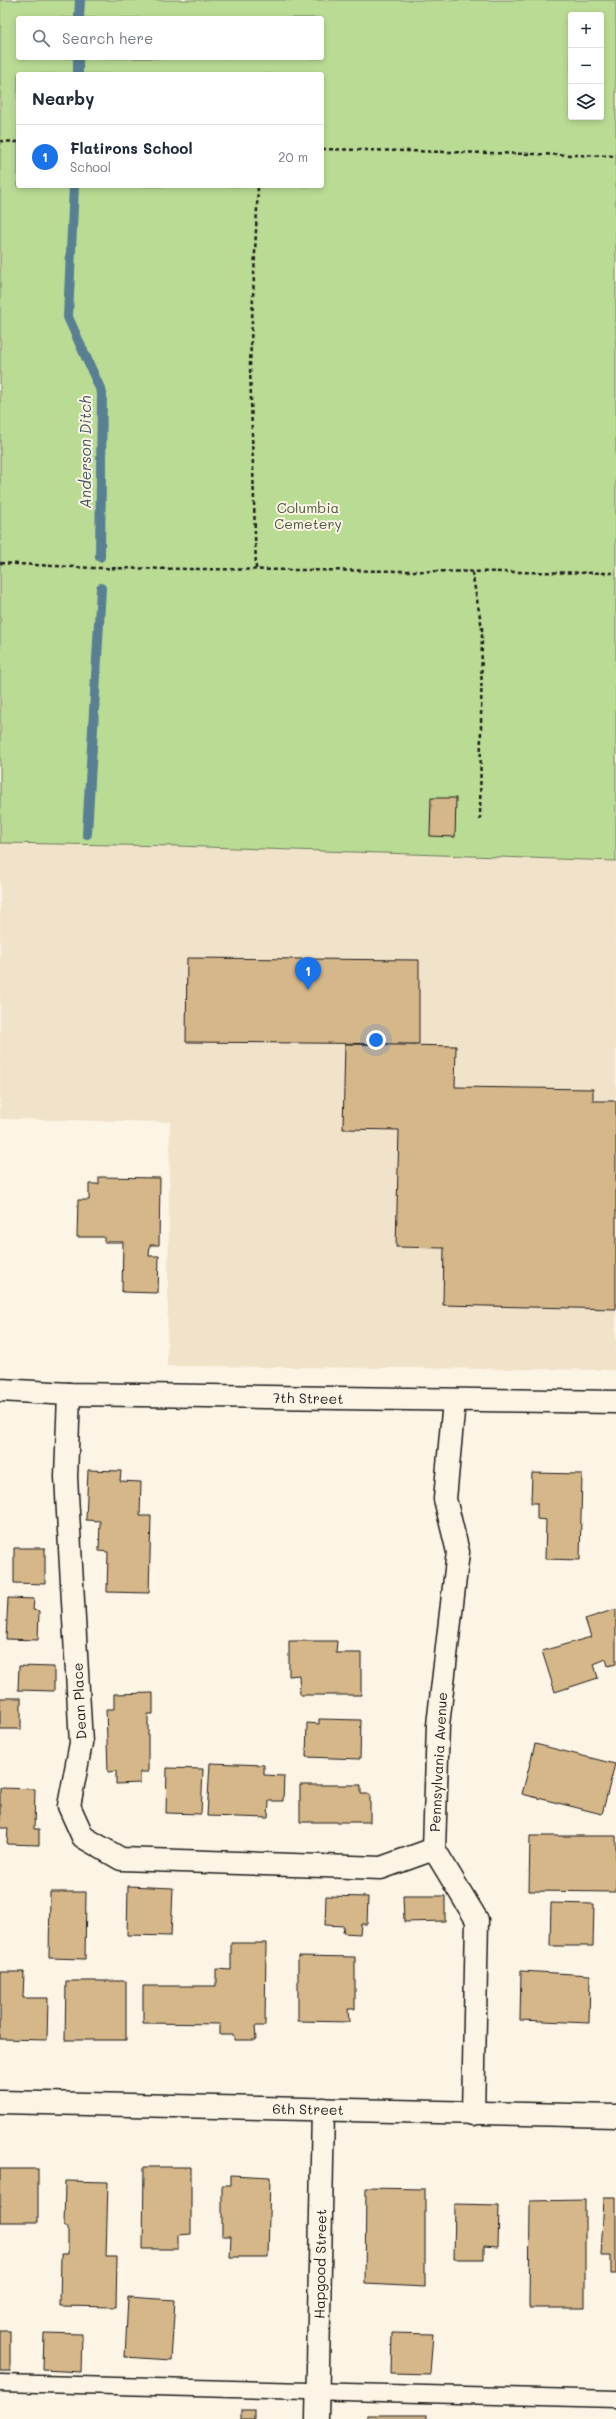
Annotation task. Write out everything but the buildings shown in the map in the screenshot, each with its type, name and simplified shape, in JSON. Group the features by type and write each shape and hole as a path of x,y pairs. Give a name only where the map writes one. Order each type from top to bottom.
{"street":[{"name":"7th Street","path":"0,1390 69,1394 454,1401 616,1402"},
{"name":"Dean Place","path":"69,1394 66,1477 81,1743 69,1806 83,1837 121,1859 381,1868 434,1849"},
{"name":"Pennsylvania Avenue","path":"454,1401 445,1499 458,1552 438,1725 434,1849 477,1920 473,2114"},
{"name":"6th Street","path":"0,2102 473,2114 616,2116"},
{"name":"Hapgood Street","path":"317,2419 323,2109"}],"lane":[{"path":"0,2383 616,2399"}],"path":[{"path":"0,141 16,142"},
{"path":"324,149 616,156"},
{"path":"256,569 250,365 258,188"},
{"path":"0,564 91,568 616,573"},
{"path":"472,572 482,628 480,823"}],"shaded area":[{"path":"0,843 176,846 616,861 616,1370 167,1366 170,1122 0,1119"}],"green space":[{"name":"Columbia Cemetery","path":"0,0 616,0 616,861 176,846 0,843"}],"waterway":[{"name":"Anderson Ditch","path":"79,16 80,0"},
{"name":"Anderson Ditch","path":"78,60 78,72"},
{"name":"Anderson Ditch","path":"74,188 68,317 102,393 100,557"},
{"name":"Anderson Ditch","path":"87,834 101,588"}],"place":[{"name":"Flatirons School","path":"308,990"}]}
